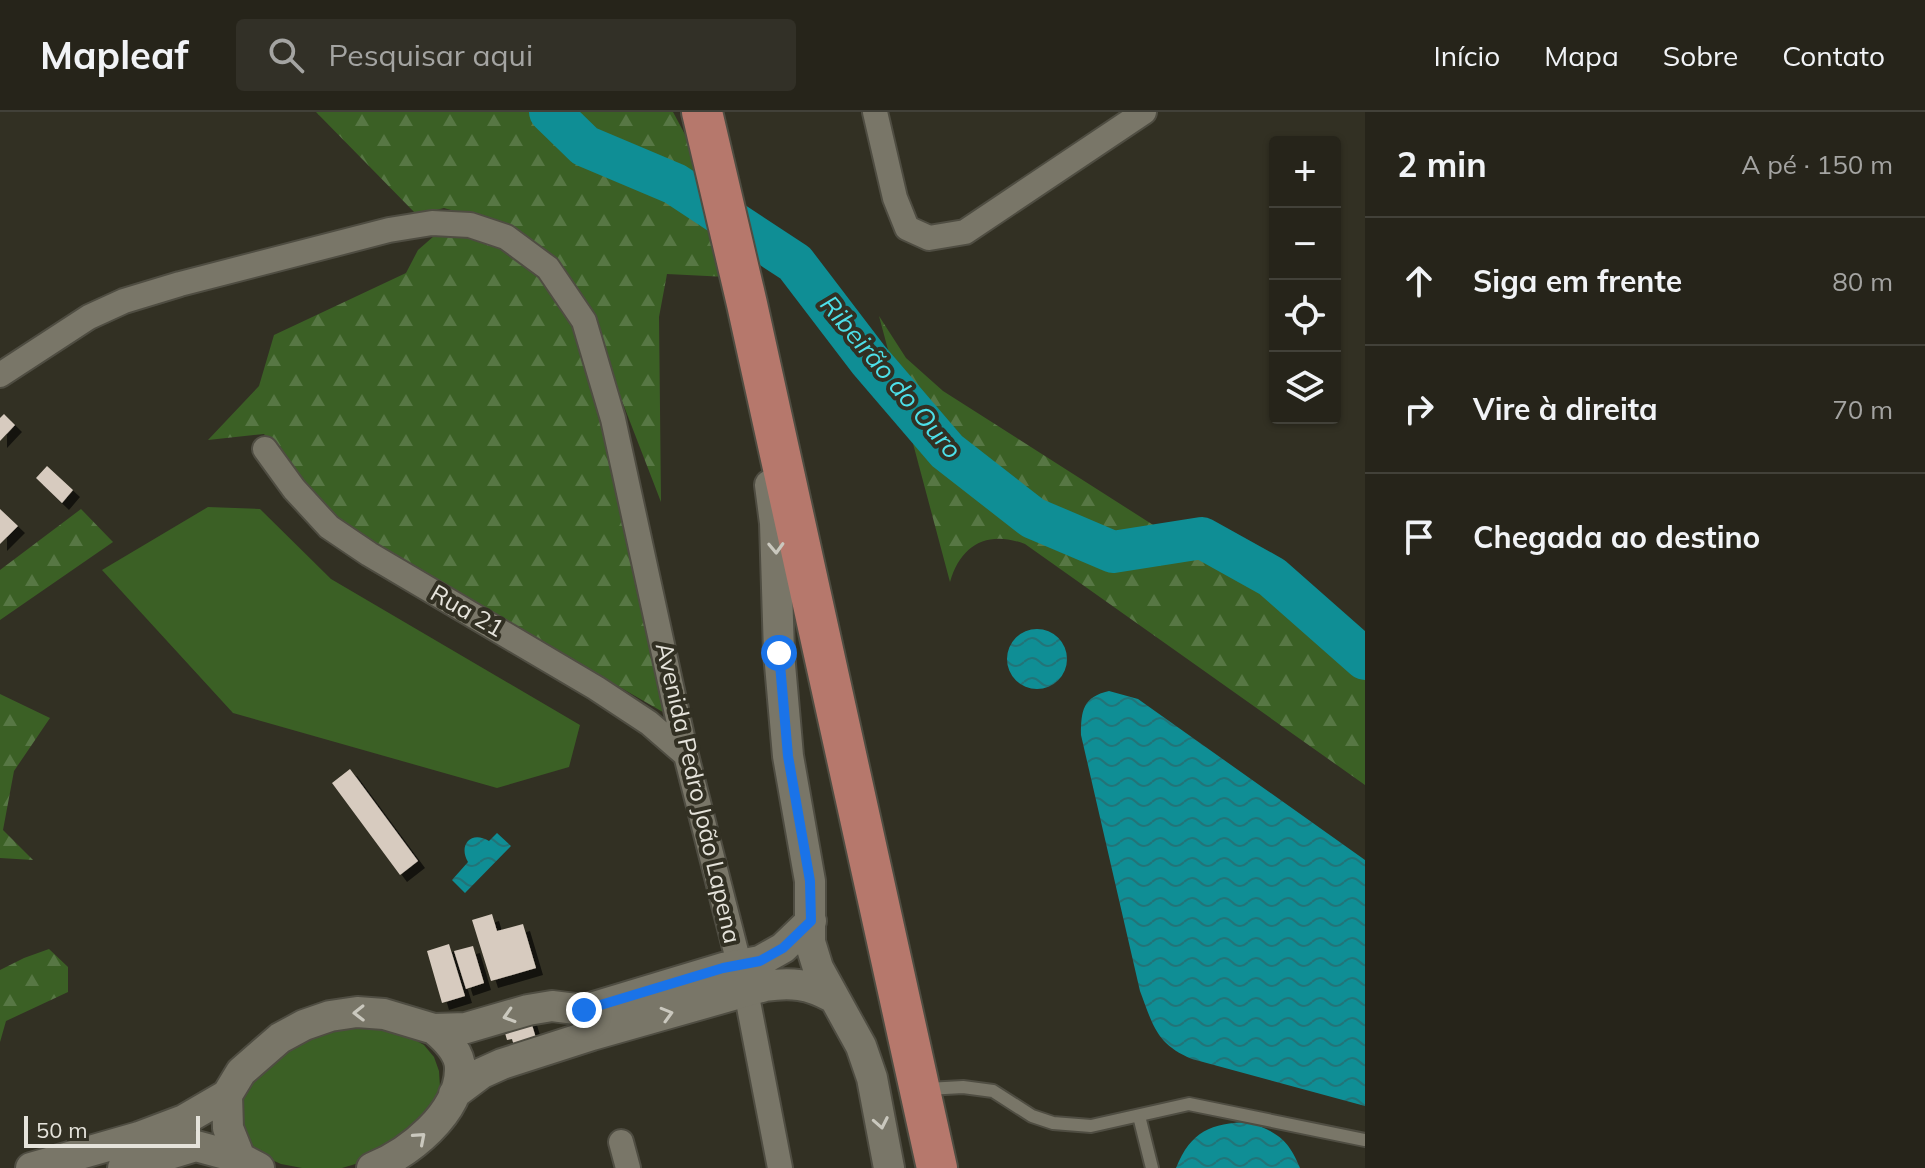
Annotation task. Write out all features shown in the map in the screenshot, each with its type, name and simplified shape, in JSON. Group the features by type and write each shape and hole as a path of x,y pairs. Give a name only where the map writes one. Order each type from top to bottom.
{"highway":[{"path":"702,112 745,293 937,1168"}],"street":[{"path":"875,112 895,198 907,228 929,238 965,232 1144,112"},
{"name":"Avenida Pedro João Lapena","path":"0,375 89,317 124,301 389,230 432,223 470,225 506,237 548,268 584,321 613,419 686,755 742,978 780,1168"},
{"path":"745,293 775,523 779,653 788,756 810,881 810,942 832,997 861,1046 872,1078 889,1168"},
{"name":"Rua 21","path":"265,449 294,489 329,527 369,554 596,688 649,723 686,755"},
{"path":"742,978 760,961 783,948 811,921"},
{"path":"454,1094 482,1073 588,1023 742,978 815,988 832,997"},
{"path":"31,1168 139,1137 184,1120 227,1095 241,1072 280,1038 330,1016 357,1012 384,1014 434,1029 466,1028 552,1006 588,1023"},
{"path":"372,1168 404,1152 427,1134 454,1094 460,1070 457,1057 448,1041 434,1029"},
{"path":"227,1095 228,1128 249,1163"},
{"path":"621,1142 628,1168"},
{"path":"123,1168 196,1146 249,1163"}],"lane":[{"path":"920,1090 963,1087 993,1091 1032,1116 1053,1123 1091,1126 1189,1104 1365,1140"},
{"path":"1139,1116 1152,1168"}],"green space":[{"path":"316,112 673,112 703,168 727,277 667,274 659,317 661,502 588,313 498,224 444,208 417,215"},
{"path":"451,233 485,241 523,260 550,287 577,333 603,430 668,715 359,537 323,506 264,434 208,440 259,386 274,335 406,273 418,250 434,236"},
{"path":"879,316 906,358 943,391 1365,660 1365,785 1025,544 999,539 978,544 961,558 950,582"},
{"path":"208,507 260,509 331,579 580,725 569,767 497,788 233,713 102,570"},
{"path":"81,509 113,542 0,620 0,570"},
{"path":"0,694 50,718 14,771 3,830 33,860 0,858"},
{"path":"49,949 68,967 68,992 6,1021 0,1042 0,970"},
{"path":"360,1026 386,1029 410,1037 424,1045 434,1057 440,1087 435,1102 418,1126 369,1160 342,1168 302,1168 281,1164 254,1152 244,1139 238,1107 250,1084 286,1047 334,1028"}],"water":[{"path":"1037,629 1049,631 1058,638 1065,647 1065,671 1058,680 1049,687 1037,689 1025,687 1016,680 1009,671 1007,659 1009,647 1016,638 1025,631"},
{"path":"1109,691 1138,699 1365,860 1365,1106 1192,1059 1171,1047 1157,1032 1140,991 1081,735 1085,706 1094,697"},
{"path":"497,833 511,846 465,893 452,880 468,862 465,850 468,841 477,837 489,841"},
{"path":"1249,1122 1281,1138 1300,1168 1176,1168 1196,1137 1213,1127"}],"building":[{"path":"4,414 15,425 0,441 0,418"},
{"path":"47,466 73,490 62,503 36,478"},
{"path":"0,509 18,526 0,544"},
{"path":"350,769 418,861 400,875 332,783"},
{"path":"492,914 497,931 523,924 536,968 491,981 472,920"},
{"path":"449,944 465,996 442,1003 427,951"},
{"path":"473,946 484,983 466,989 454,951"},
{"path":"523,995 539,1048 517,1055 512,1039 507,1040 503,1026 507,1025 500,1002"}],"waterway":[{"name":"Ribeirão do Ouro","path":"550,112 585,146 675,184 795,263 869,360 947,451 1033,518 1113,552 1202,538 1272,577 1365,659"}],"route":[{"path":"584,1010 723,968 760,961 783,948 811,921 810,881 788,756 779,653"}]}
